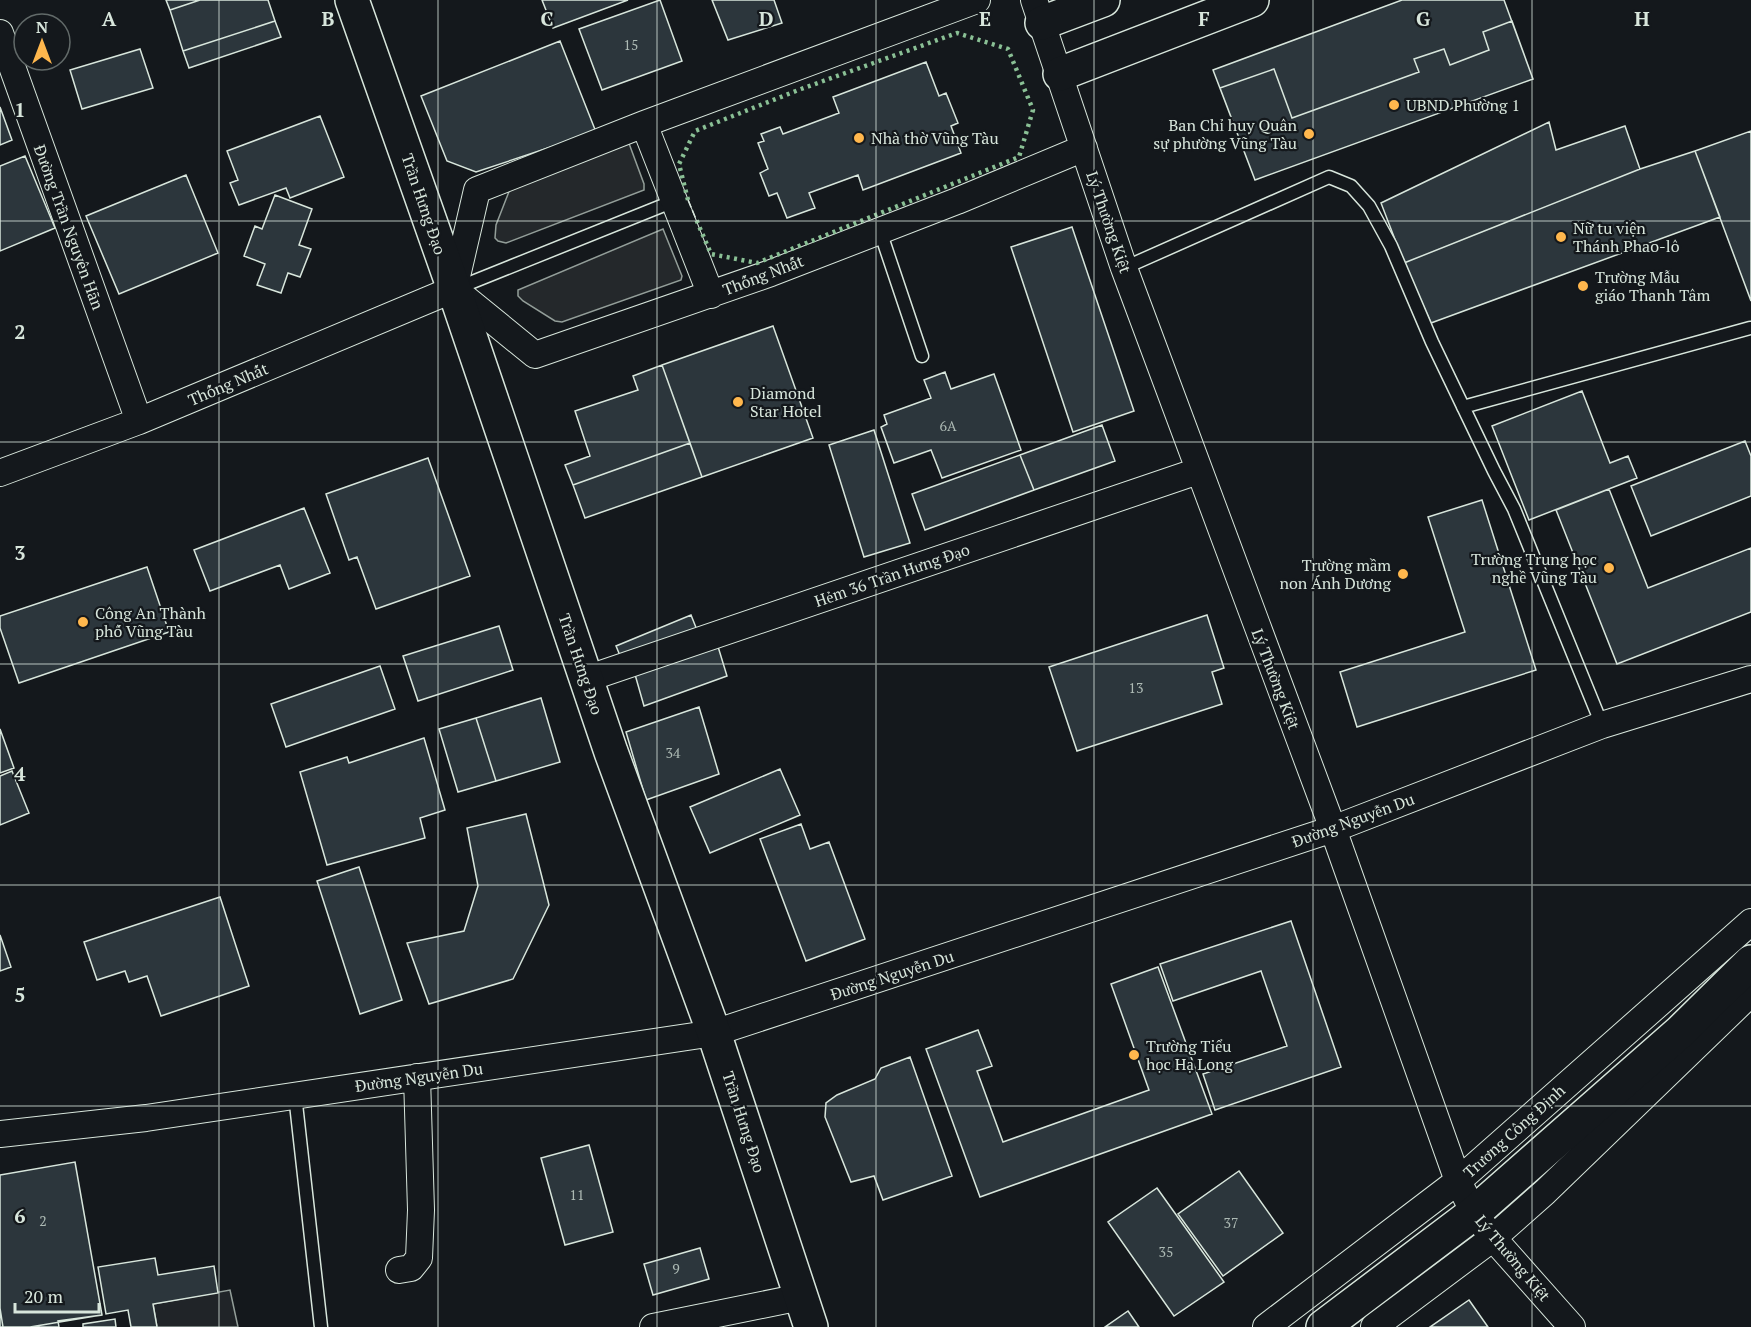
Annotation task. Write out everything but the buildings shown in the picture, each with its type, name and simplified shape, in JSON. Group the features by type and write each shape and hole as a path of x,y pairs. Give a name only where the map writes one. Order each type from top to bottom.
{"main road":[{"name":"Trần Hưng Đạo","path":"352,0 454,289 636,822 714,1033 811,1327"},
{"path":"1038,11 1103,0"},
{"path":"1060,74 1252,0"},
{"path":"1323,1327 1484,1226 1688,1040 1751,962"}],"street":[{"path":"454,289 477,190 644,124 977,0"},
{"name":"Lý Thường Kiệt","path":"1038,11 1124,268 1333,829 1458,1181 1484,1226 1572,1327"},
{"name":"Đường Trần Nguyên Hãn","path":"0,33 138,421"},
{"path":"644,124 711,295"},
{"name":"Thống Nhất","path":"0,473 138,421 454,289 535,355 711,295 880,231 1084,148"},
{"name":"Hẻm 36 Trần Hưng Đạo","path":"586,678 1198,471"},
{"name":"Đường Nguyễn Du","path":"0,1134 146,1118 714,1033 1333,829 1602,725 1751,679"},
{"name":"Trương Công Định","path":"1266,1327 1458,1181 1751,922"},
{"path":"1654,1006 1688,1040 1751,993"},
{"path":"399,1270 411,1268 419,1258 421,1210 417,1077"},
{"path":"1374,1327 1484,1226"},
{"path":"653,1327 801,1296"}],"lane":[{"path":"1124,268 1329,177 1351,186 1369,206 1391,246 1432,342 1514,509 1602,725"},
{"path":"454,289 674,201"},
{"path":"880,231 922,356"},
{"path":"1463,407 1750,328"},
{"path":"295,1095 321,1327"}],"shaded area":[{"path":"627,138 644,184 644,190 506,243 495,238 496,225 510,189"},
{"path":"663,229 682,276 681,280 562,322 555,321 518,296 518,290"},
{"path":"230,1290 238,1327 157,1327 153,1304"}],"hedge":[{"path":"688,200 679,164 695,131 801,89 957,33 1008,49 1033,110 1019,157 757,263 711,254 696,219"}],"fence":[{"path":"688,200 696,219"}],"place":[{"name":"UBND Phường 1","path":"1394,105"},
{"name":"Ban Chỉ huy Quân sự phường Vũng Tàu","path":"1309,134"},
{"name":"Nhà thờ Vũng Tàu","path":"859,138"},
{"name":"Nữ tu viện Thánh Phao-lô","path":"1561,237"},
{"name":"Trường Mẫu giáo Thanh Tâm","path":"1583,286"},
{"name":"Diamond Star Hotel","path":"738,402"},
{"name":"Trường Trung học nghề Vũng Tàu","path":"1609,568"},
{"name":"Trường mầm non Ánh Dương","path":"1403,574"},
{"name":"Công An Thành phố Vũng Tàu","path":"83,622"},
{"name":"Trường Tiểu học Hạ Long","path":"1134,1055"}]}
